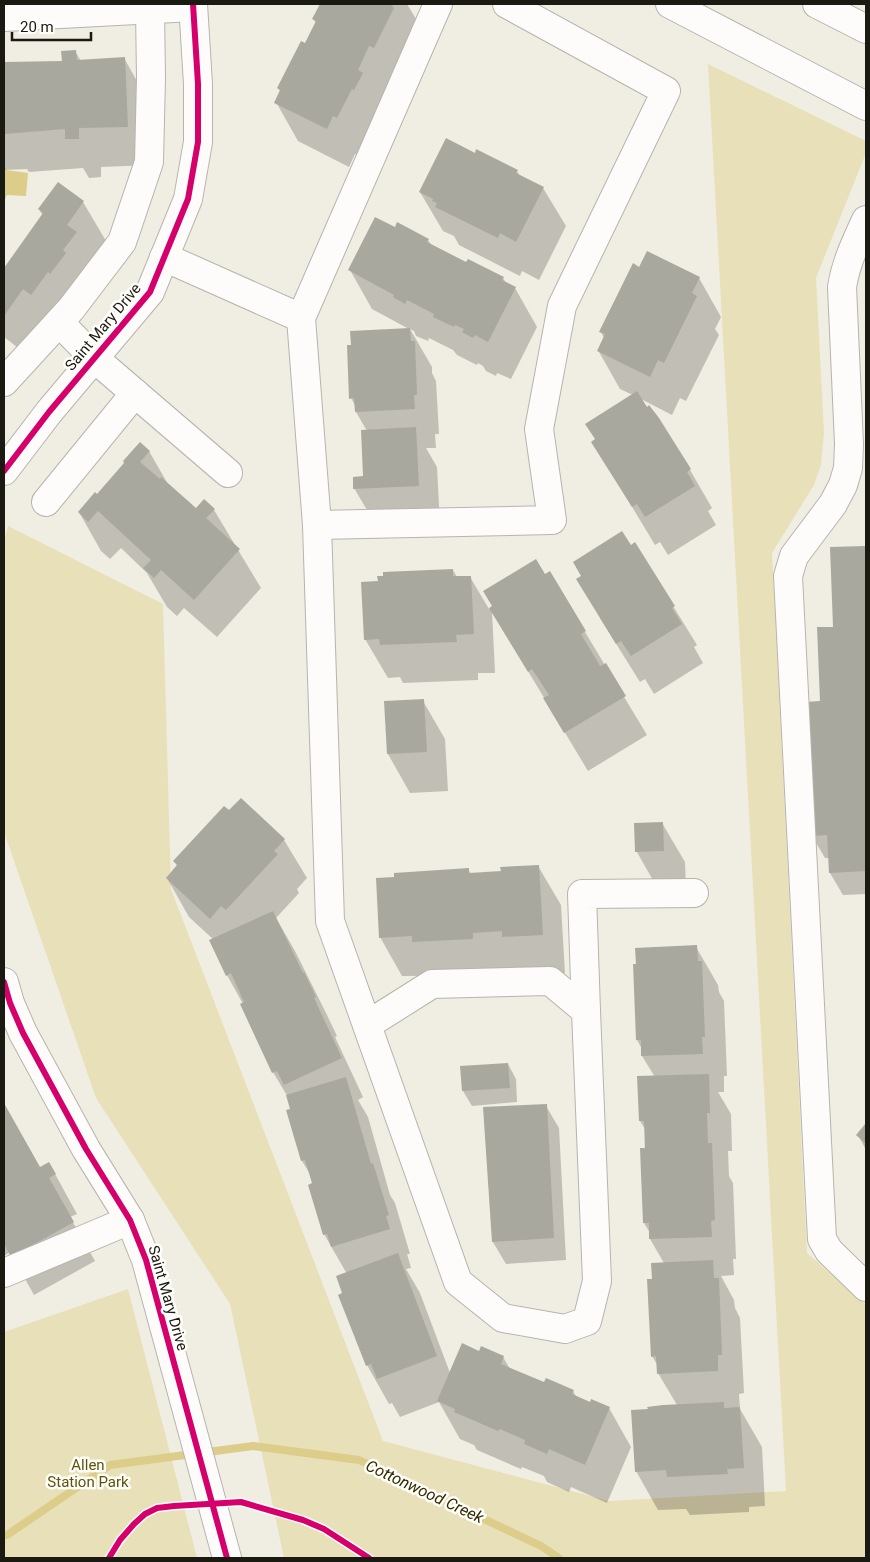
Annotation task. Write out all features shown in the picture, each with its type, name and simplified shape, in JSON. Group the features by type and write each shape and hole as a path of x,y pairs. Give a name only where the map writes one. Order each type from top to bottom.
{"street":[{"path":"438,4 301,318 317,525 330,920 458,1282 503,1318 565,1329 587,1321 597,1281 582,894 694,892"},
{"path":"317,525 552,520 539,428 562,306 666,91 507,4"},
{"path":"670,4 866,106"},
{"path":"817,4 866,29"},
{"path":"4,17 193,5"},
{"name":"Saint Mary Drive","path":"4,471 49,412 150,292 188,199 198,142 198,84 193,5"},
{"path":"4,382 71,309 122,242 149,162 150,9"},
{"path":"866,220 850,255 842,287 850,444 848,468 843,485 833,504 794,556 788,576 822,1240 829,1251 866,1287"},
{"path":"164,258 301,318"},
{"path":"59,322 94,358 228,473"},
{"path":"46,502 135,393"},
{"path":"367,1025 432,984 550,981 586,1011"},
{"name":"Saint Mary Drive","path":"4,982 10,1003 23,1033 86,1148 130,1220 146,1260 227,1558"},
{"path":"4,1273 130,1220"}],"green space":[{"path":"708,64 866,141 866,153 816,278 824,433 821,465 814,485 772,553 807,1253 866,1305 866,1558 284,1558 230,1304 96,1098 4,832 4,541 8,526 163,604 171,889 383,1441 609,1501 786,1491"},
{"name":"Allen Station Park","path":"128,1289 197,1558 4,1558 4,1332"}],"shaded area":[{"path":"4,166 6,170 28,173 26,196 7,195 4,201"}],"building":[{"path":"320,4 393,4 394,8 374,48 369,46 358,70 363,73 354,90 352,89 337,118 333,116 327,129 274,103 280,90 277,88 301,41 305,43 316,21 312,19"},
{"path":"76,50 77,60 125,57 128,127 79,128 79,139 65,139 65,129 5,134 4,62 62,61 61,51"},
{"path":"446,138 475,153 476,149 518,170 516,173 544,187 516,242 500,233 498,238 435,207 437,203 432,201 433,199 419,192"},
{"path":"58,182 84,201 67,225 77,232 63,250 66,253 50,274 48,272 31,295 23,289 4,316 4,268 43,213 38,209"},
{"path":"375,217 395,227 397,222 429,239 427,242 466,262 468,259 504,277 502,280 516,287 488,342 475,335 473,338 462,332 464,329 455,325 454,327 433,317 434,314 407,300 405,304 393,297 394,295 348,270"},
{"path":"647,251 700,277 692,293 697,296 664,363 658,360 650,377 597,351 605,334 599,332 633,263 639,267"},
{"path":"410,328 411,341 415,341 417,395 414,395 415,409 355,412 354,398 349,399 347,345 351,345 350,331"},
{"path":"637,391 647,407 649,405 659,418 691,469 687,472 695,486 645,517 637,504 632,507 591,442 595,439 585,424"},
{"path":"416,427 419,486 353,489 353,477 363,476 361,430"},
{"path":"140,442 150,451 140,462 160,479 161,477 196,508 204,499 215,509 206,518 240,549 194,600 161,570 154,578 143,568 151,560 98,511 88,522 78,512 95,492 97,494"},
{"path":"622,531 631,545 635,542 675,606 672,608 682,624 631,656 621,641 616,644 576,579 581,576 573,562"},
{"path":"866,546 866,871 829,873 827,835 811,836 805,702 820,701 817,627 833,627 830,547"},
{"path":"536,559 545,574 550,571 586,631 581,634 600,666 606,663 626,696 564,733 543,698 549,695 532,669 528,672 489,608 492,606 483,591"},
{"path":"453,569 453,576 471,576 474,634 456,635 457,642 380,645 379,639 364,640 361,582 378,581 377,576 383,576 383,572"},
{"path":"424,699 427,752 387,754 384,701"},
{"path":"241,798 285,839 274,851 278,854 226,910 221,906 210,919 166,878 177,865 173,861 224,806 229,810"},
{"path":"663,822 664,851 635,852 634,823"},
{"path":"539,865 543,935 502,937 502,931 473,933 473,939 412,942 412,936 379,938 376,878 394,877 394,873 469,868 469,873 501,871 500,867"},
{"path":"273,911 316,997 314,998 342,1058 284,1085 277,1071 272,1073 240,1004 244,1002 231,973 226,976 209,940"},
{"path":"697,945 698,961 702,961 705,1037 702,1037 703,1054 641,1056 641,1040 636,1040 633,964 636,964 635,948"},
{"path":"508,1063 510,1088 462,1091 460,1066"},
{"path":"709,1074 710,1113 707,1113 708,1143 712,1143 715,1220 711,1221 712,1237 649,1239 649,1223 643,1223 640,1148 645,1148 644,1121 639,1121 637,1076"},
{"path":"346,1077 371,1164 373,1163 389,1215 386,1216 390,1229 331,1247 327,1234 323,1235 308,1185 312,1183 305,1160 301,1161 286,1110 290,1109 286,1095"},
{"path":"4,1103 40,1167 49,1162 56,1174 49,1178 74,1222 11,1257 4,1244"},
{"path":"547,1104 554,1238 492,1242 483,1107"},
{"path":"866,1123 866,1144 856,1135"},
{"path":"398,1253 437,1356 377,1379 371,1364 366,1366 338,1295 342,1293 336,1276"},
{"path":"713,1260 714,1278 719,1278 722,1355 718,1355 718,1371 657,1374 656,1356 651,1357 647,1279 652,1279 651,1263"},
{"path":"462,1343 479,1351 481,1346 504,1356 501,1364 544,1382 546,1378 574,1390 572,1394 590,1402 591,1399 610,1407 585,1465 549,1449 547,1454 524,1444 525,1440 500,1429 498,1431 454,1412 455,1409 437,1401"},
{"path":"724,1402 724,1408 740,1407 744,1468 727,1469 728,1474 667,1477 666,1470 635,1472 631,1410 648,1409 647,1407 663,1405"}],"waterway":[{"name":"Cottonwood Creek","path":"4,1535 7,1535 110,1465 253,1446 359,1460 541,1546 559,1558"}],"cycle path":[{"path":"4,471 49,412 150,292 188,199 198,142 198,84 193,4"},
{"path":"4,982 10,1003 23,1033 86,1149 130,1220 146,1260 227,1558"},
{"path":"109,1558 120,1540 134,1524 145,1514 157,1508 241,1502 303,1520 324,1529 369,1558"}]}
